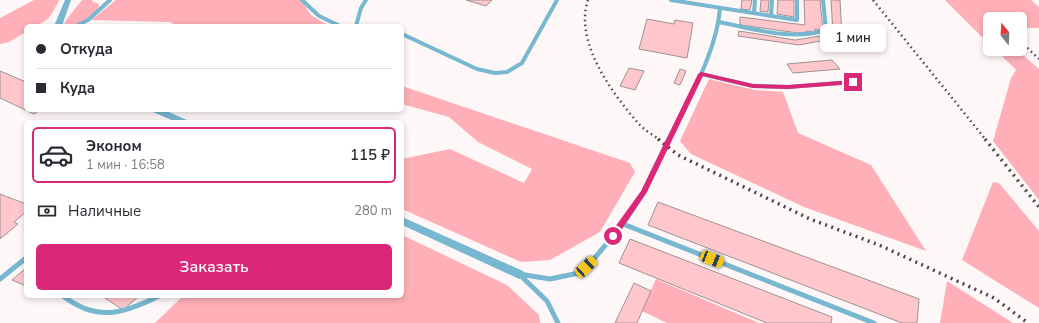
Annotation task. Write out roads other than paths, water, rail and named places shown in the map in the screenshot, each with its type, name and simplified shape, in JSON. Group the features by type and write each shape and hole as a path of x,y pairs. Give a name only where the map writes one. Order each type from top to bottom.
{"street":[{"path":"59,24 68,0"},
{"path":"161,112 179,120"},
{"path":"404,222 519,274"}],"lane":[{"path":"80,24 88,20 110,0"},
{"path":"302,0 308,8 333,24"},
{"path":"357,24 366,0"},
{"path":"404,35 477,69 495,73 507,72 522,63 557,0"},
{"path":"671,0 797,20 797,0"},
{"path":"754,14 755,0"},
{"path":"771,16 772,0"},
{"path":"719,22 795,35 818,34 826,30 823,0"},
{"path":"519,274 550,279 579,273 593,260 623,224 644,192 701,74 719,22 720,8"},
{"path":"701,74 753,86 788,87 853,82"},
{"path":"623,224 874,323"},
{"path":"0,279 24,260"},
{"path":"519,274 547,301 558,323"},
{"path":"65,298 82,313 104,320 125,315 155,298"}],"railway":[{"path":"588,0 585,16 586,33 598,66 617,97 638,123 660,140"},
{"path":"873,0 986,140"},
{"path":"1027,48 1039,59"},
{"path":"658,139 678,155 810,219 879,245 994,298 1028,323"},
{"path":"985,139 1039,207"}]}
